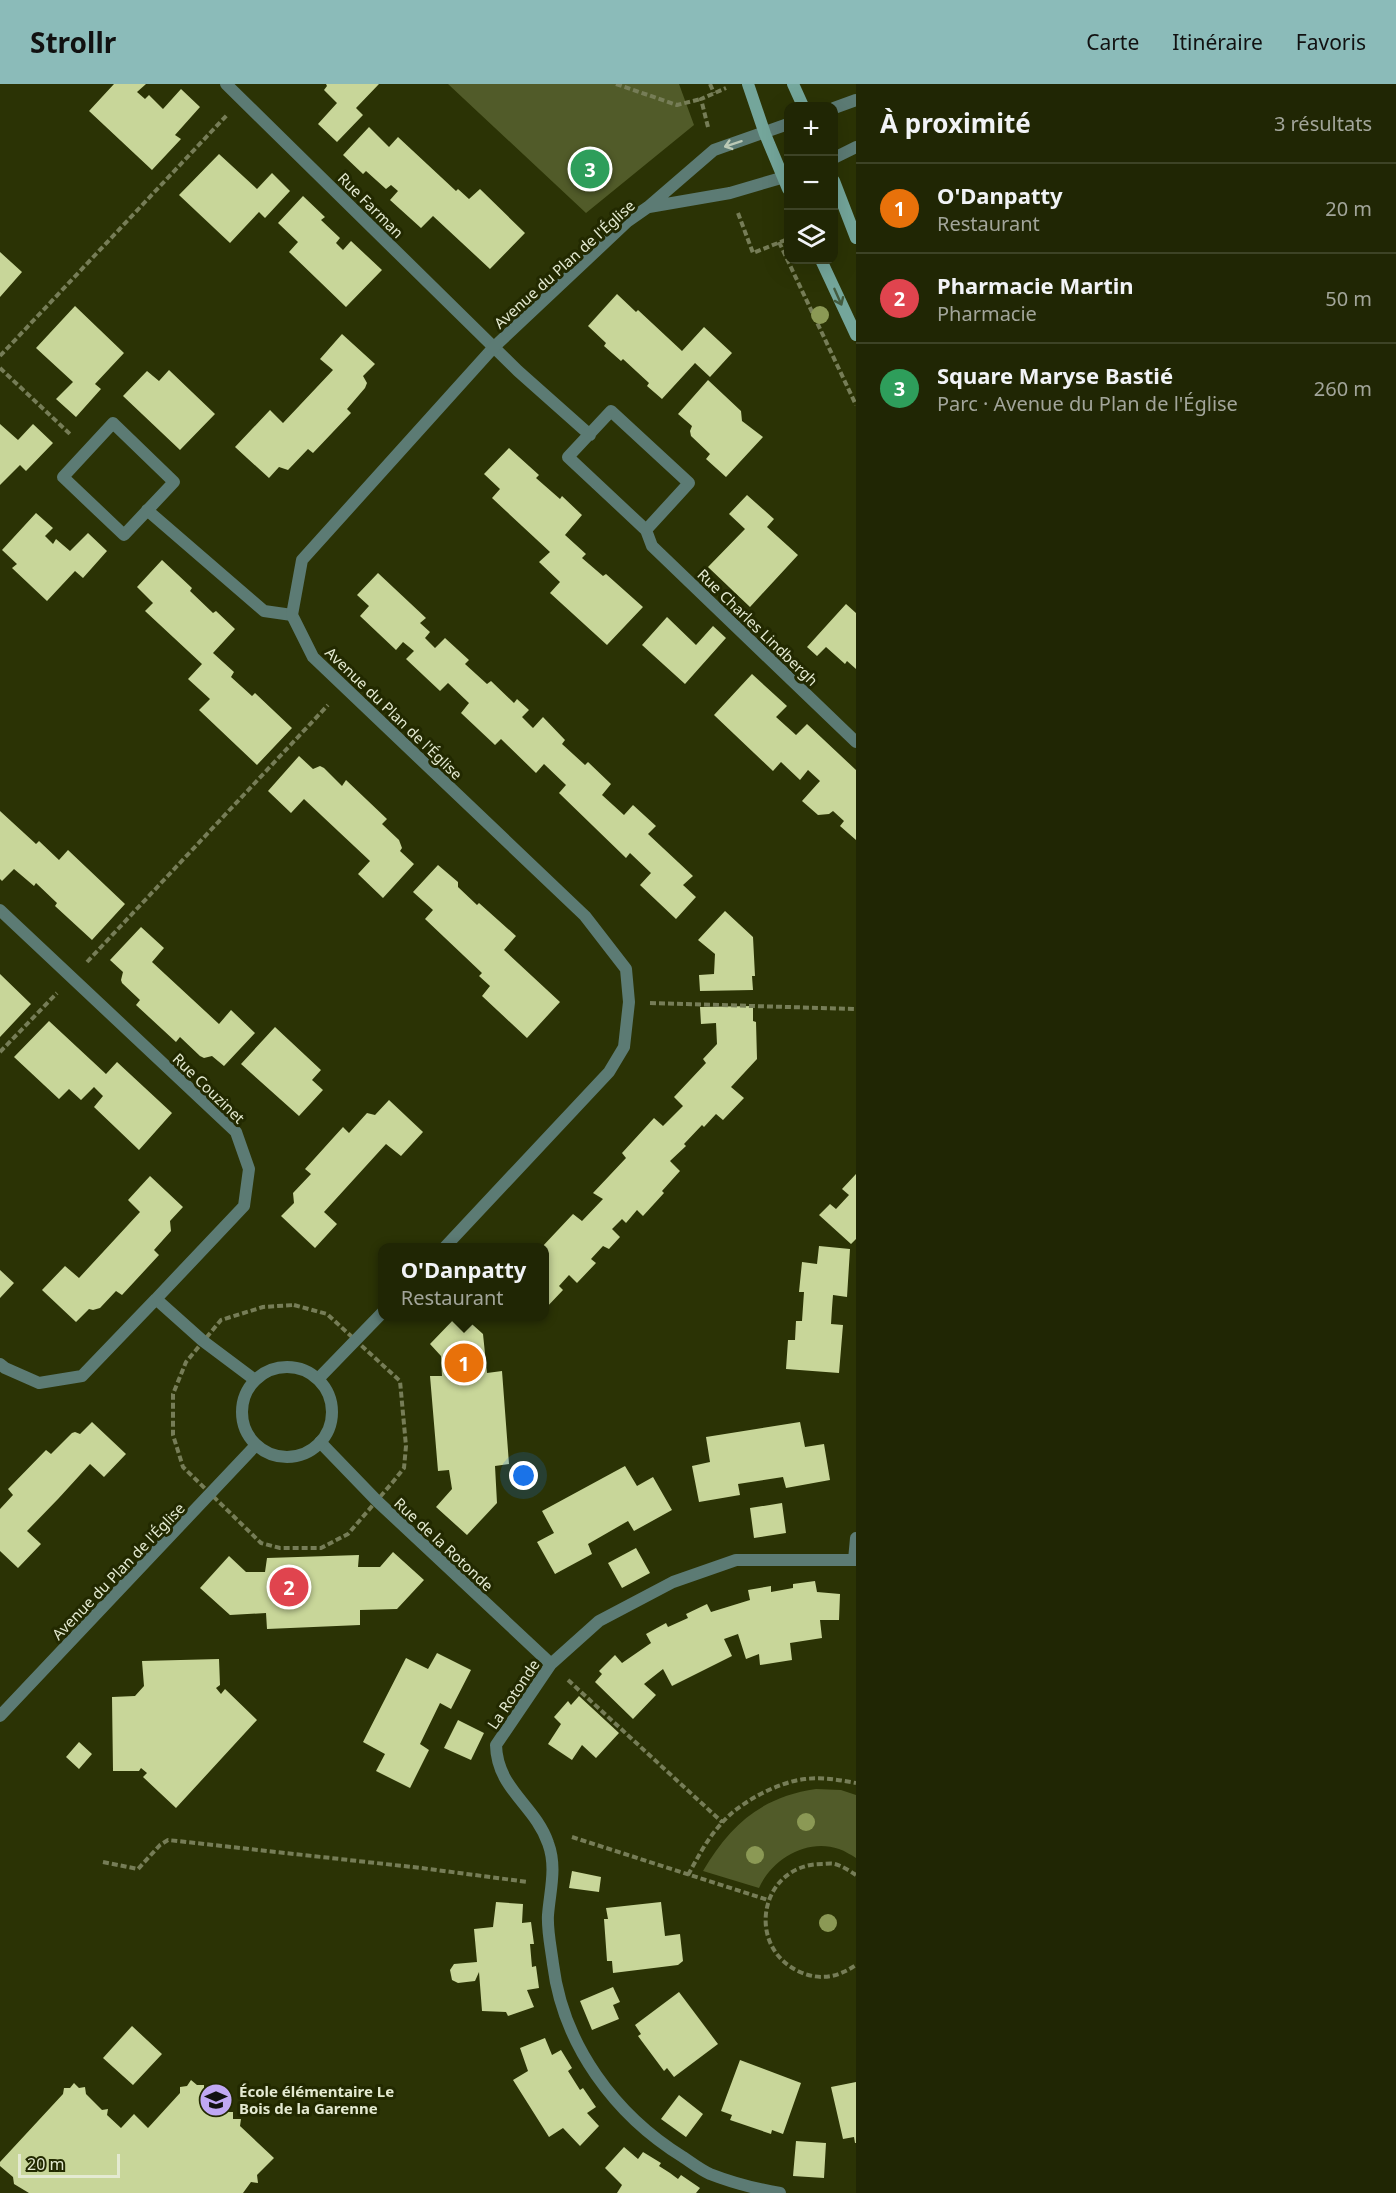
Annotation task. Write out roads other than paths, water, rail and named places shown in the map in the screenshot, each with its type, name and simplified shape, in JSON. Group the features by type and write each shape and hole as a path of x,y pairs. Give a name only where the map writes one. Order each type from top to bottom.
{"main road":[{"path":"748,84 765,134 784,175"},
{"path":"793,84 801,102"},
{"path":"838,191 856,238"},
{"path":"823,264 856,335"}],"street":[{"name":"Rue Farman","path":"226,84 494,347"},
{"path":"838,107 856,100"},
{"name":"Avenue du Plan de l'Église","path":"449,1243 609,1072 624,1047 629,1002 626,969 585,916 314,657 292,615 302,560 494,347 628,221 648,207 714,150 784,126"},
{"path":"838,156 856,147"},
{"name":"Avenue du Plan de l'Église","path":"648,207 784,182"},
{"path":"494,347 590,435"},
{"name":"Rue Charles Lindbergh","path":"646,530 689,483 611,411 568,457 646,530 651,546 856,742"},
{"path":"113,423 174,482 147,510 124,535 63,477 113,423"},
{"path":"147,510 264,611 292,615"},
{"name":"Rue Couzinet","path":"0,910 236,1132 249,1169 244,1206 82,1377 39,1383 0,1364"},
{"path":"156,1299 203,1341 255,1380"},
{"path":"318,1379 378,1316"},
{"path":"287,1367 307,1371 318,1379 327,1390 332,1403 332,1417 328,1431 320,1442 310,1451 296,1456 268,1453 256,1445 247,1433 242,1412 247,1391 255,1380 267,1371 287,1367"},
{"name":"Rue de la Rotonde","path":"320,1442 376,1501 550,1664"},
{"name":"Avenue du Plan de l'Église","path":"0,1716 256,1445"},
{"path":"855,1560 856,1538"},
{"name":"La Rotonde","path":"780,2193 754,2188 709,2174 664,2145 608,2093 582,2054 565,2012 554,1968 548,1917 554,1869 548,1842 506,1781 496,1761 496,1745 550,1664 599,1621 673,1582 736,1560 855,1560"}],"place":[{"name":"Square Maryse Bastié","path":"590,169"},
{"name":"O'Danpatty","path":"464,1363"},
{"name":"Pharmacie Martin","path":"289,1587"},
{"name":"École élémentaire Le Bois de la Garenne","path":"216,2100"}]}
